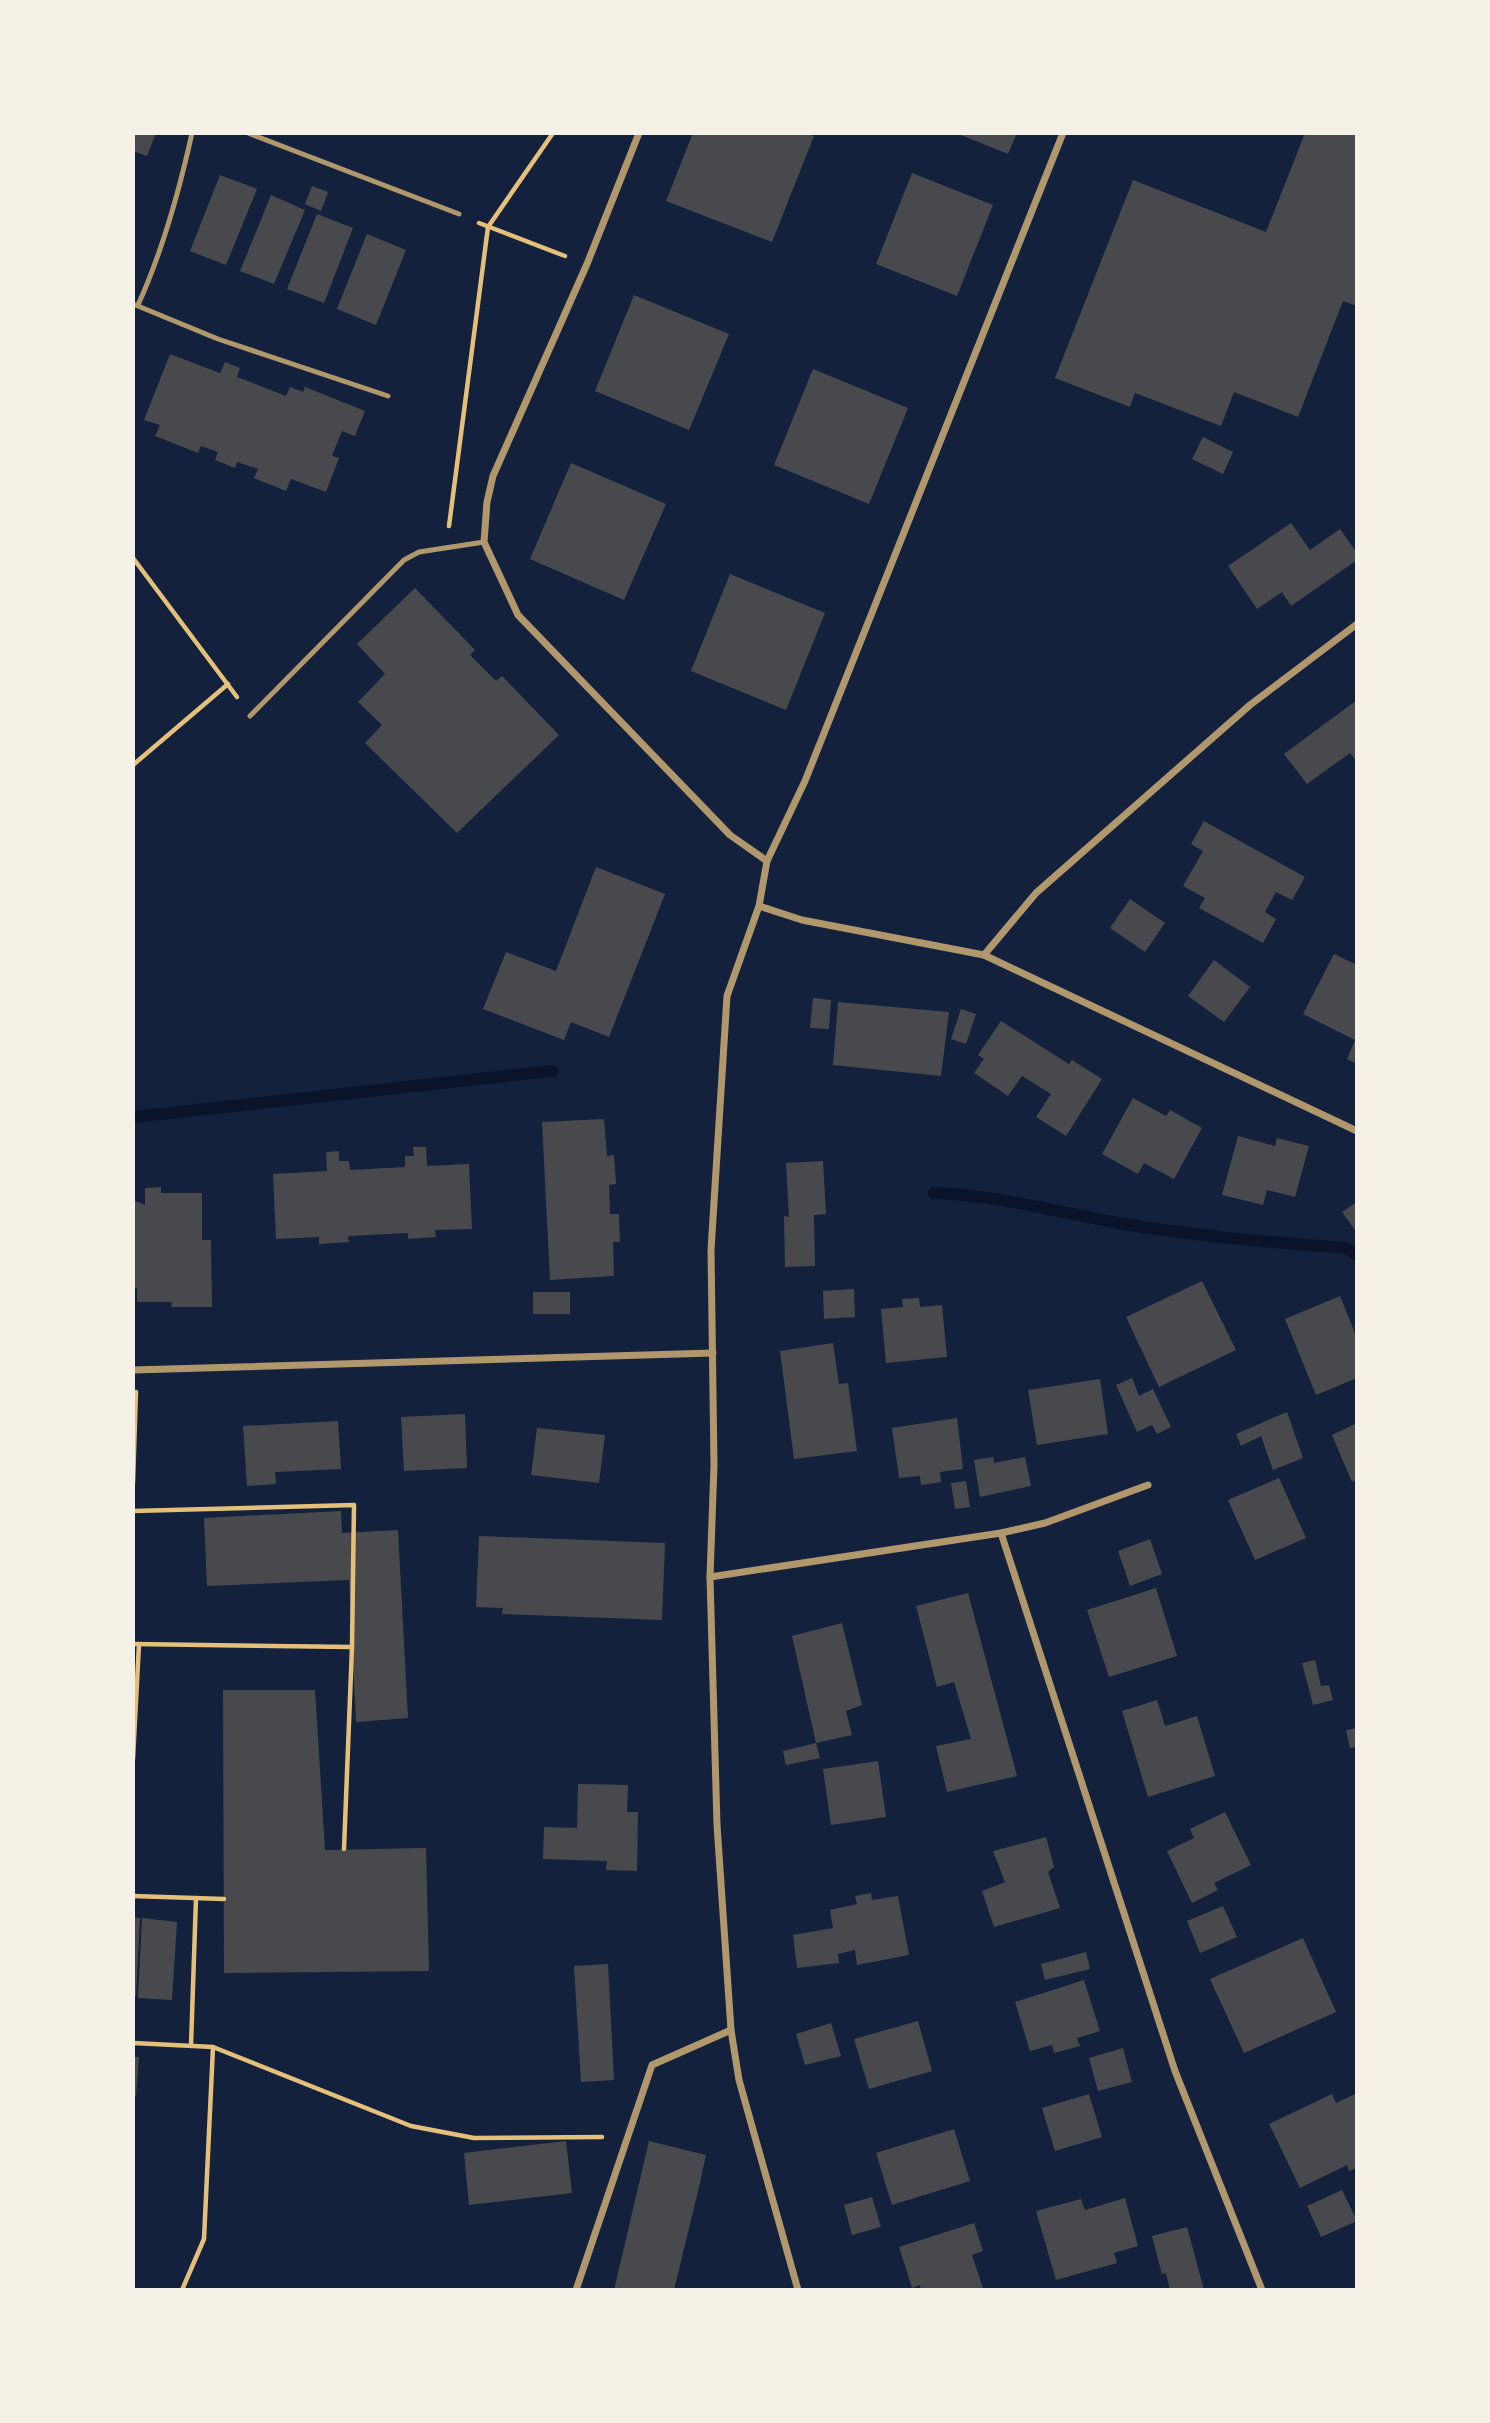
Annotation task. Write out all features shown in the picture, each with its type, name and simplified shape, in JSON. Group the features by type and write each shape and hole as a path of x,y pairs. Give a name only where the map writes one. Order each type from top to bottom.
{"street":[{"path":"639,133 587,264 493,476 485,512 485,542 518,615 730,835 766,861"},
{"path":"798,2290 739,2080 731,2030 717,1825 710,1577 715,1465 711,1250 714,1163 727,996 759,906 766,861 805,780 1063,133"},
{"path":"984,955 1036,893 1250,705 1357,624"},
{"path":"759,906 802,920 984,955 1357,1131"},
{"path":"135,1370 713,1353"},
{"path":"710,1577 1001,1533 1045,1523 1148,1485"},
{"path":"1001,1533 1175,2071 1262,2290"},
{"path":"576,2290 652,2064 731,2030"}],"lane":[{"path":"192,133 179,192 155,266 135,305 218,339 388,396"},
{"path":"248,133 458,214"},
{"path":"250,716 404,560 419,552 485,542"}],"path":[{"path":"446,548 488,227 553,133"},
{"path":"458,214 587,264"},
{"path":"133,558 229,684 250,716"},
{"path":"133,765 229,684"},
{"path":"133,1483 135,1370"},
{"path":"133,1511 354,1505 352,1647 344,1849"},
{"path":"133,1759 136,1644 352,1647"},
{"path":"133,1896 224,1899"},
{"path":"191,2046 196,1898"},
{"path":"133,2043 213,2047 411,2126 474,2138 628,2137"},
{"path":"182,2290 204,2239 213,2047"}],"building":[{"path":"133,133 156,133 147,156 133,151"},
{"path":"693,133 808,133 814,136 772,242 666,201"},
{"path":"956,133 1017,133 1008,154"},
{"path":"1305,133 1357,133 1357,306 1343,301 1298,417 1234,392 1221,426 1135,393 1130,407 1055,378 1133,180 1266,232"},
{"path":"912,173 993,205 957,296 876,264"},
{"path":"220,175 257,189 226,265 190,251"},
{"path":"312,186 328,192 321,211 305,204"},
{"path":"271,195 305,210 274,284 240,271"},
{"path":"317,214 353,228 324,303 287,289"},
{"path":"367,234 406,250 376,325 337,309"},
{"path":"634,295 729,334 689,430 595,391"},
{"path":"170,354 220,373 225,362 240,368 237,377 286,396 290,387 303,392 305,387 365,411 355,436 342,431 332,456 339,458 326,492 291,479 286,491 254,478 258,469 237,462 235,468 215,460 218,452 201,446 198,453 155,436 160,425 144,420"},
{"path":"813,369 908,408 869,504 774,465"},
{"path":"1203,437 1233,452 1223,474 1192,459"},
{"path":"571,463 666,504 624,600 530,559"},
{"path":"1291,523 1310,550 1340,529 1357,553 1357,560 1291,606 1282,592 1257,609 1228,566"},
{"path":"730,574 825,613 786,710 691,671"},
{"path":"415,588 475,650 470,655 496,681 502,676 559,735 457,833 365,743 382,725 358,702 385,674 357,644"},
{"path":"1357,700 1357,762 1350,753 1307,784 1284,754"},
{"path":"1204,821 1305,877 1292,900 1276,892 1265,912 1276,919 1263,943 1199,908 1205,898 1183,886 1203,851 1191,844"},
{"path":"596,867 665,894 609,1037 571,1022 564,1040 483,1009 506,952 556,971"},
{"path":"1130,899 1165,923 1145,952 1110,928"},
{"path":"1334,954 1357,965 1357,1064 1347,1059 1355,1040 1303,1014"},
{"path":"1214,960 1250,987 1224,1022 1188,996"},
{"path":"813,998 831,1000 829,1029 810,1028"},
{"path":"838,1002 949,1012 941,1076 833,1065"},
{"path":"961,1009 976,1014 966,1044 951,1039"},
{"path":"1001,1021 1069,1064 1072,1060 1102,1079 1066,1136 1036,1117 1051,1094 1022,1076 1008,1096 974,1073 984,1059 978,1055"},
{"path":"1133,1098 1166,1116 1170,1110 1202,1128 1174,1179 1144,1163 1138,1174 1102,1154"},
{"path":"604,1119 607,1156 614,1155 616,1184 609,1185 610,1214 619,1214 620,1242 613,1242 614,1276 550,1280 542,1122"},
{"path":"1238,1136 1275,1146 1277,1138 1309,1146 1295,1197 1267,1190 1263,1205 1222,1195"},
{"path":"413,1147 426,1147 427,1166 469,1164 472,1229 435,1230 436,1237 408,1239 408,1233 348,1236 349,1242 319,1244 319,1237 276,1239 273,1174 327,1171 326,1152 339,1151 339,1161 349,1161 350,1170 405,1167 405,1156 414,1156"},
{"path":"823,1161 826,1214 814,1215 815,1266 785,1267 784,1216 789,1217 786,1163"},
{"path":"161,1187 161,1193 202,1193 202,1240 211,1240 212,1307 171,1307 172,1302 137,1302 137,1288 133,1288 133,1200 145,1205 145,1188"},
{"path":"1357,1202 1357,1233 1342,1212"},
{"path":"1202,1281 1236,1350 1159,1387 1126,1317"},
{"path":"854,1289 855,1317 824,1319 823,1291"},
{"path":"533,1292 570,1292 570,1314 533,1314"},
{"path":"1340,1296 1357,1338 1357,1378 1316,1395 1285,1319"},
{"path":"919,1298 920,1307 942,1305 947,1357 886,1363 881,1309 903,1307 902,1299"},
{"path":"833,1343 839,1384 848,1383 857,1451 794,1459 780,1351"},
{"path":"1132,1378 1139,1396 1153,1389 1171,1427 1157,1434 1152,1425 1137,1432 1116,1385"},
{"path":"1100,1379 1108,1434 1037,1445 1028,1390"},
{"path":"1287,1412 1303,1458 1273,1470 1261,1436 1241,1446 1236,1434"},
{"path":"465,1414 467,1468 404,1471 401,1417"},
{"path":"957,1418 963,1469 940,1472 941,1482 921,1485 920,1476 899,1478 892,1428"},
{"path":"338,1421 341,1469 275,1472 276,1484 247,1486 243,1426"},
{"path":"1357,1423 1357,1480 1352,1482 1332,1435"},
{"path":"537,1428 605,1435 599,1483 531,1475"},
{"path":"993,1457 994,1463 1025,1457 1031,1486 980,1497 974,1460"},
{"path":"1279,1478 1306,1538 1255,1560 1228,1500"},
{"path":"966,1481 970,1507 955,1509 951,1483"},
{"path":"341,1511 342,1533 398,1530 408,1718 356,1722 349,1580 207,1586 204,1518"},
{"path":"479,1536 665,1543 662,1620 502,1614 503,1608 476,1607"},
{"path":"1150,1539 1162,1574 1130,1586 1118,1551"},
{"path":"1156,1588 1177,1656 1109,1677 1087,1610"},
{"path":"968,1593 1017,1776 947,1792 936,1746 971,1739 954,1682 937,1687 916,1606"},
{"path":"842,1623 862,1705 846,1711 852,1735 816,1743 792,1636"},
{"path":"1315,1660 1321,1686 1329,1685 1333,1700 1313,1705 1302,1663"},
{"path":"223,1690 315,1690 325,1850 426,1848 429,1971 224,1973"},
{"path":"1157,1700 1165,1726 1197,1716 1215,1776 1148,1797 1122,1711"},
{"path":"1357,1728 1357,1747 1350,1748 1346,1730"},
{"path":"816,1743 820,1758 786,1765 783,1751"},
{"path":"878,1761 886,1817 831,1825 823,1769"},
{"path":"578,1784 628,1785 627,1812 638,1812 637,1871 606,1870 607,1861 543,1859 544,1827 577,1828"},
{"path":"1225,1812 1251,1865 1214,1883 1218,1890 1192,1903 1167,1851 1194,1838 1190,1829"},
{"path":"1046,1837 1054,1867 1048,1872 1060,1908 994,1927 982,1891 1005,1882 993,1851"},
{"path":"871,1893 872,1900 898,1896 909,1955 857,1965 855,1950 838,1954 839,1963 797,1968 793,1935 833,1928 830,1910 857,1904 855,1896"},
{"path":"1223,1906 1237,1937 1200,1953 1187,1921"},
{"path":"133,1917 140,1918 136,1996 133,1996"},
{"path":"142,1918 177,1922 172,2000 138,1998"},
{"path":"1303,1938 1336,2012 1244,2053 1210,1979"},
{"path":"1086,1952 1090,1969 1045,1980 1041,1964"},
{"path":"608,1964 614,2080 581,2082 574,1966"},
{"path":"1084,1980 1100,2031 1077,2038 1080,2046 1054,2053 1052,2045 1030,2051 1015,2002"},
{"path":"918,2021 932,2071 869,2089 854,2039"},
{"path":"831,2023 841,2056 805,2065 796,2034"},
{"path":"1123,2048 1132,2082 1098,2091 1089,2058"},
{"path":"133,2057 139,2057 136,2096 133,2096"},
{"path":"1357,2093 1357,2168 1349,2171 1347,2165 1300,2188 1269,2124 1332,2094 1336,2103"},
{"path":"1089,2094 1102,2137 1055,2151 1042,2108"},
{"path":"954,2129 970,2181 892,2205 876,2153"},
{"path":"566,2141 572,2193 469,2205 464,2153"},
{"path":"649,2141 706,2155 699,2187 674,2290 614,2290"},
{"path":"1342,2190 1357,2221 1321,2237 1307,2206"},
{"path":"872,2197 881,2227 852,2235 844,2205"},
{"path":"1125,2198 1138,2246 1114,2253 1117,2263 1056,2280 1036,2211 1081,2199 1085,2210"},
{"path":"974,2223 983,2251 972,2255 983,2288 921,2290 920,2285 912,2288 899,2247"},
{"path":"1187,2227 1204,2290 1170,2290 1166,2273 1162,2274 1152,2236"}],"waterway":[{"path":"133,1117 552,1071"},
{"path":"934,1193 1004,1200 1175,1232 1346,1248 1357,1256"}]}
